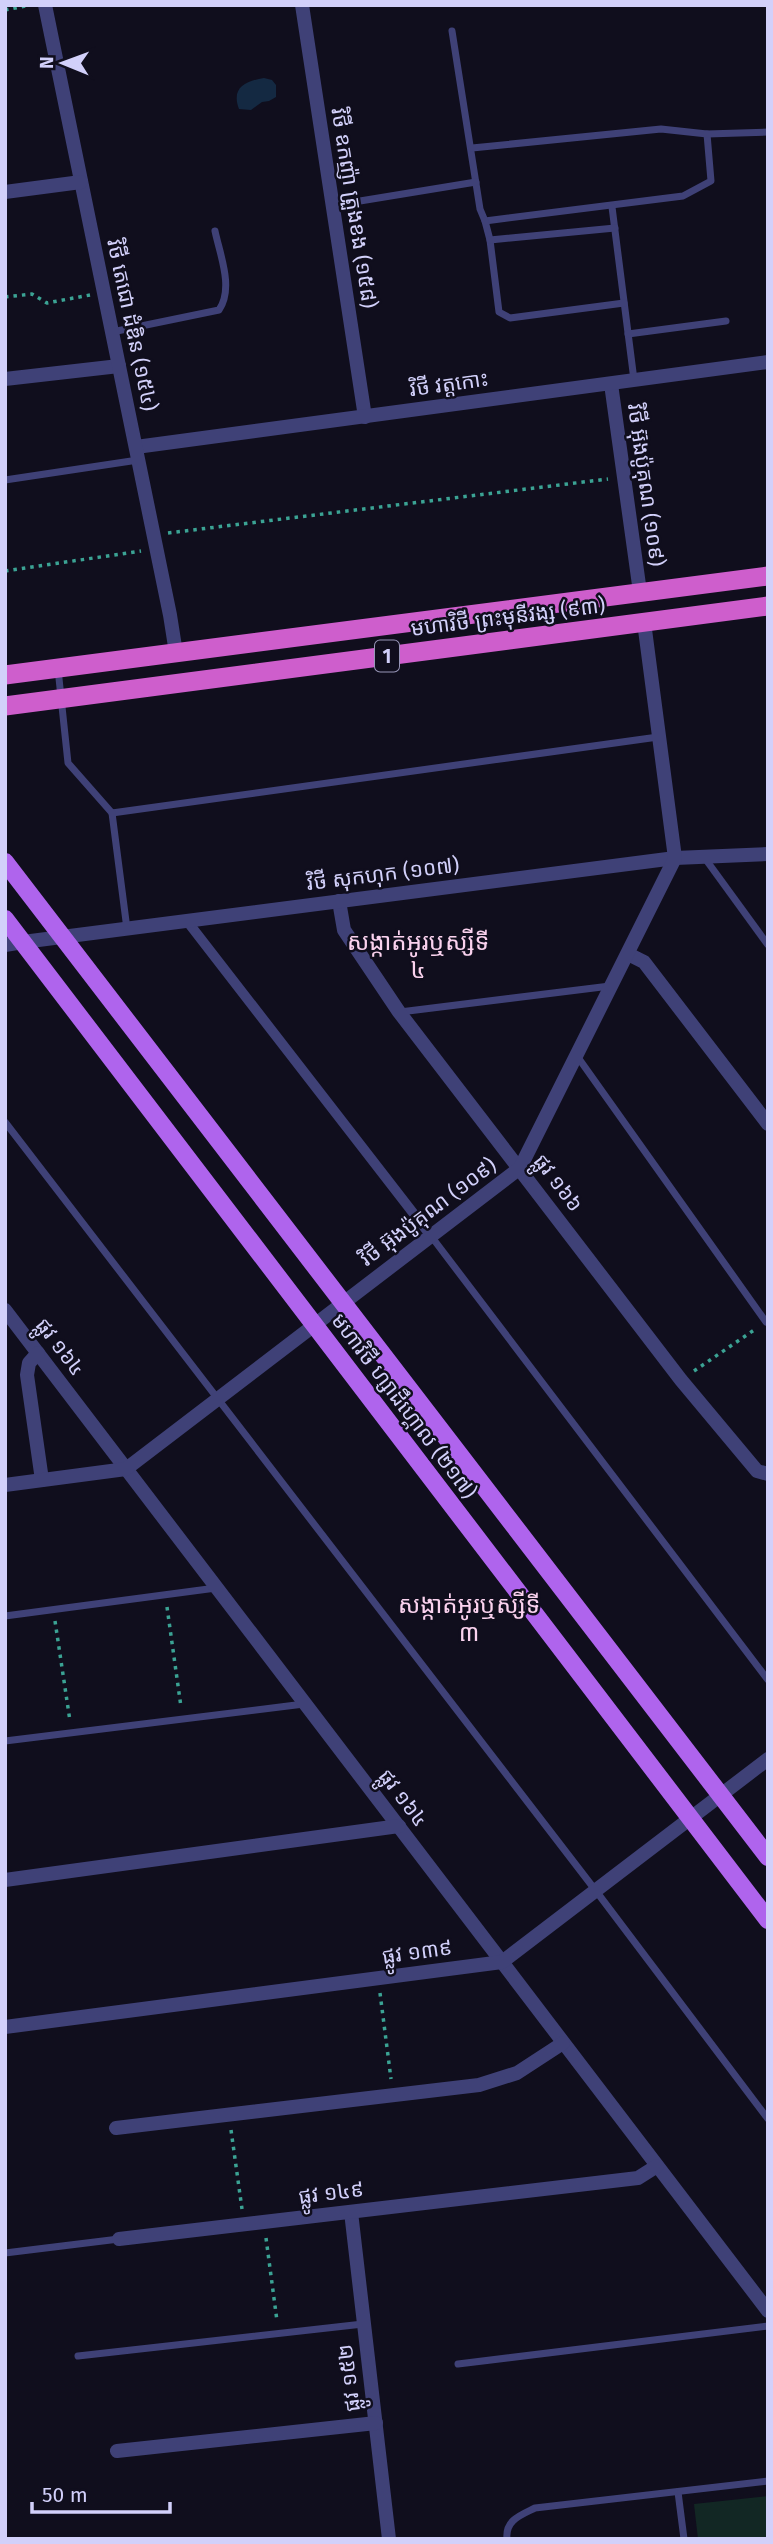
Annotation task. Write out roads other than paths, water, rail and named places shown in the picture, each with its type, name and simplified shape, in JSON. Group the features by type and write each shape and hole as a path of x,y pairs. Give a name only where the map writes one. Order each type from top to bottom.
{"highway":[{"name":"មហាវិថី ព្រះមុនីវង្ស (៩៣)","path":"5,675 768,576"},
{"name":"មហាវិថី ព្រះមុនីវង្ស (៩៣)","path":"5,706 768,606"}],"main road":[{"name":"មហាវិថី ហ្សាដឹហ្គោល (២១៧)","path":"5,862 768,1857"},
{"name":"មហាវិថី ហ្សាដឹហ្គោល (២១៧)","path":"5,919 14,944 314,1325 768,1920"}],"street":[{"name":"វិថី តេជោ ដំឌិន (១៥៤)","path":"45,5 176,653"},
{"name":"វិថី ឧកញ៉ា ត្រួងខង (១៥៨)","path":"302,5 365,417"},
{"path":"6,190 81,183"},
{"name":"វិថី វត្តកោះ","path":"137,454 365,417 768,362"},
{"path":"5,379 119,366"},
{"name":"វិថី អ៊ុងប៉ូគុណ (១០៩)","path":"611,384 640,592"},
{"path":"644,622 675,858"},
{"name":"វិថី សុកហុក (១០៧)","path":"14,944 675,858 768,854"},
{"name":"វិថី អ៊ុងប៉ូគុណ (១០៩)","path":"5,1485 126,1469 520,1168 675,858"},
{"name":"ផ្លូវ ១៦៦","path":"339,901 344,930 399,1012 681,1381 757,1471 768,1474"},
{"path":"187,921 431,1236"},
{"path":"628,954 644,962 768,1124"},
{"name":"ផ្លូវ ១៦៤","path":"5,1310 768,2311"},
{"path":"38,1353 29,1363 27,1375 43,1480"},
{"name":"ផ្លូវ ១៣៩","path":"5,2027 502,1962 768,1759"},
{"path":"5,1880 399,1826"},
{"path":"116,2128 479,2085 517,2073 564,2043"},
{"name":"ផ្លូវ ១៤៩","path":"119,2239 638,2178 657,2166"},
{"name":"ផ្លូវ ១៥២","path":"351,2212 389,2539"},
{"path":"117,2451 376,2423"}],"lane":[{"path":"452,31 480,209 490,240 499,312 510,318 624,303"},
{"path":"472,148 661,129 707,134 768,132"},
{"path":"485,221 683,196 711,181 707,134"},
{"path":"360,201 476,182"},
{"path":"612,207 634,380"},
{"path":"490,240 615,228"},
{"path":"112,332 219,310 225,302 227,289 215,231"},
{"path":"628,334 726,321"},
{"path":"5,480 137,454"},
{"path":"58,668 68,763 112,813 127,929"},
{"path":"112,813 659,737"},
{"path":"704,857 768,945"},
{"path":"399,1012 611,986"},
{"path":"577,1055 766,1322"},
{"path":"5,1122 768,2119"},
{"path":"431,1236 768,1679"},
{"path":"5,1616 216,1587"},
{"path":"5,1741 305,1704"},
{"name":"ផ្លូវ ១៤៩","path":"5,2253 119,2239"},
{"path":"78,2356 364,2324"},
{"path":"458,2364 768,2326"},
{"path":"507,2539 506,2532 515,2517 535,2508 768,2481"},
{"path":"678,2492 684,2539"}],"water":[{"path":"264,78 272,80 276,85 276,97 251,110 239,109 237,96 241,87"}],"district":[{"name":"សង្កាត់អូរឬស្សីទី ៤","path":"418,956"},
{"name":"សង្កាត់អូរឬស្សីទី ៣","path":"469,1619"}]}
